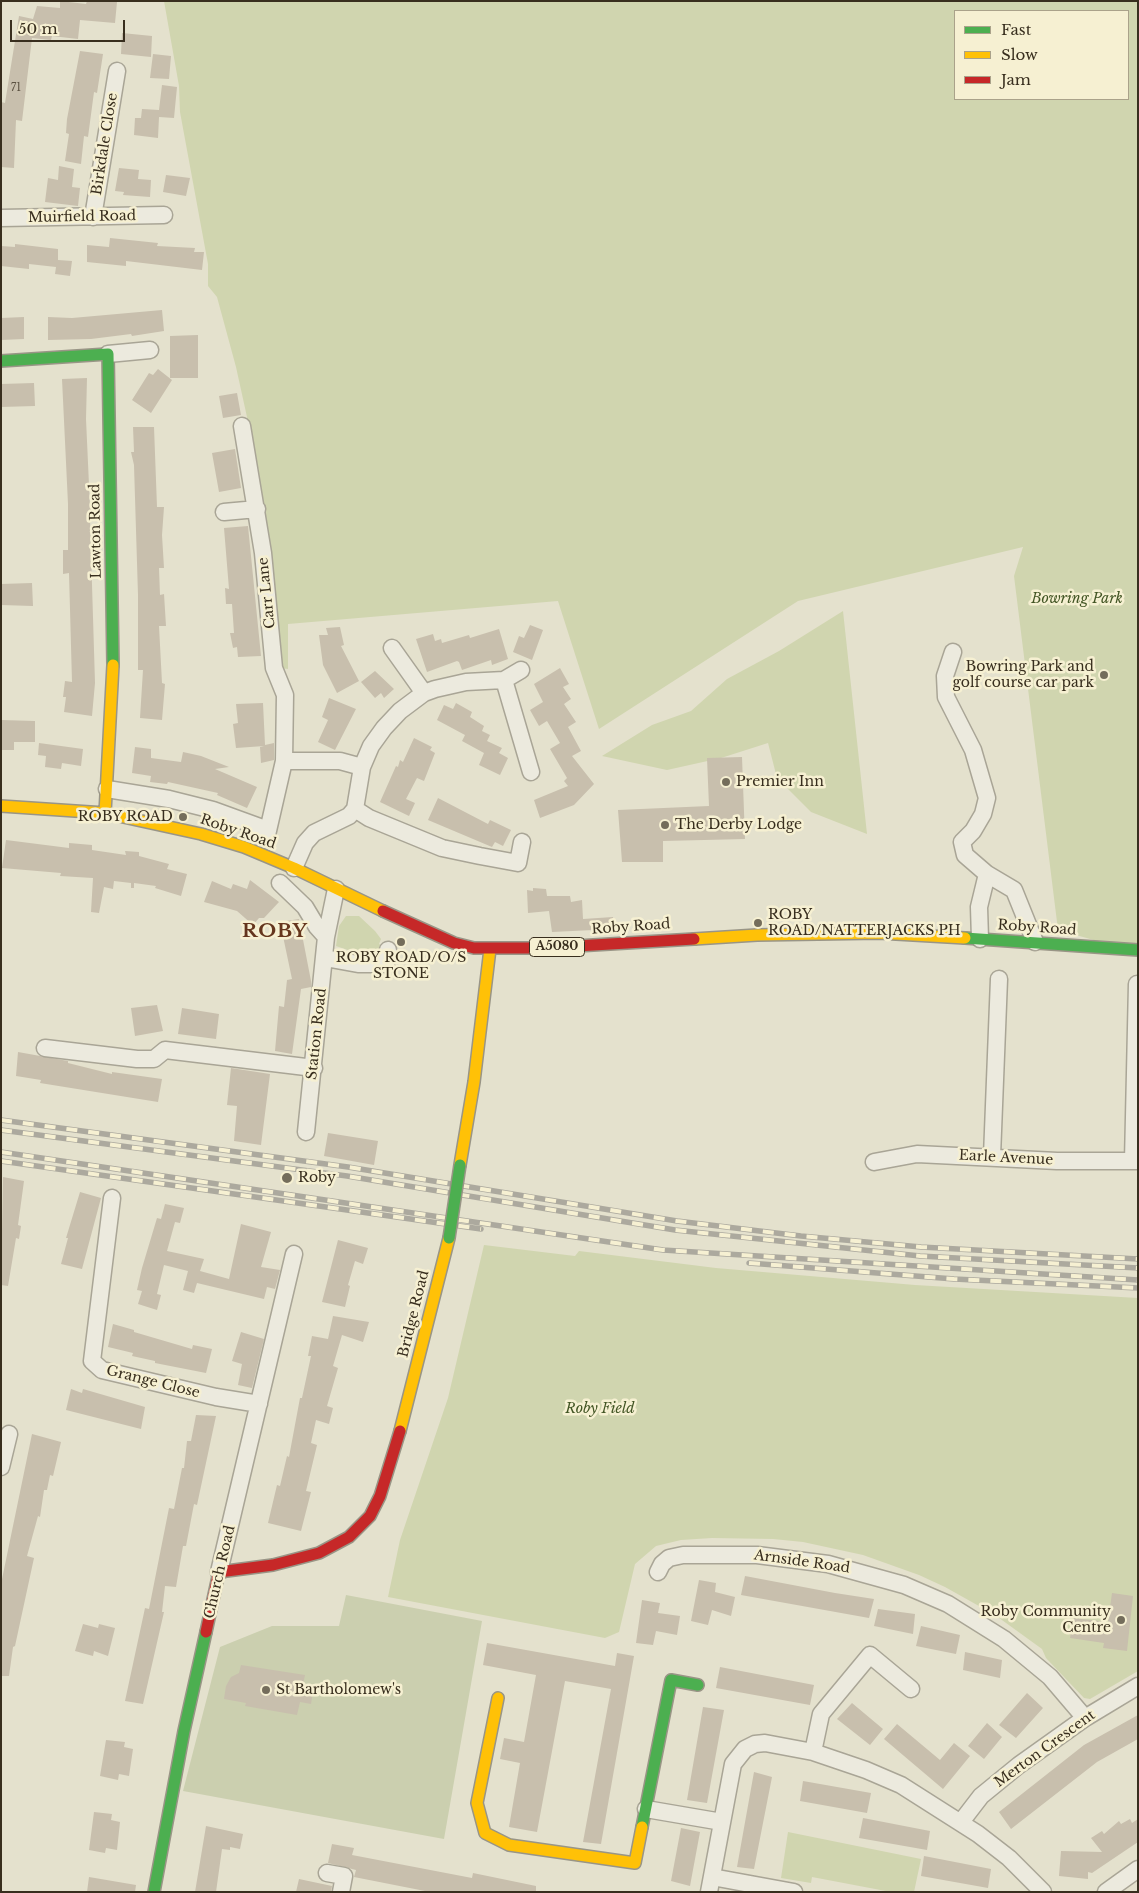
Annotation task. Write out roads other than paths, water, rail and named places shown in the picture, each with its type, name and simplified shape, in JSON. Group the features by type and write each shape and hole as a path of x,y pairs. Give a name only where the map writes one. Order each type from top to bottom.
{"street":[{"name":"Birkdale Close","path":"93,217 117,71"},
{"name":"Muirfield Road","path":"1,218 164,216"},
{"path":"1,361 150,350"},
{"name":"Lawton Road","path":"105,813 113,660 108,354"},
{"name":"Carr Lane","path":"107,789 169,799 213,810 267,832 284,761 284,695 274,668 257,509 242,426"},
{"path":"224,512 257,509"},
{"path":"392,648 424,693"},
{"path":"953,652 945,676 946,697 973,750 987,798 984,814 973,831 962,842 965,855 987,874 1014,890 1035,942"},
{"path":"294,868 305,843 314,833 348,816 355,809 362,767 371,746 384,728 400,712 424,693 466,682 504,680 521,670"},
{"path":"504,680 531,772"},
{"path":"284,761 340,761 362,767"},
{"name":"Roby Road","path":"1,806 105,813 201,834 244,847 294,868 414,927 454,943 490,950 757,935 879,933 1138,950"},
{"path":"355,809 369,818 442,848 480,856 518,863 522,842"},
{"path":"980,939 979,907 987,874"},
{"path":"280,882 305,907 317,927 326,937"},
{"name":"Station Road","path":"306,1132 326,937 336,889"},
{"path":"325,958 358,964 386,964 388,950"},
{"name":"Bridge Road","path":"220,1572 273,1565 319,1553 349,1537 370,1516 380,1496 404,1416 449,1238 474,1082 490,950"},
{"path":"992,1156 999,979"},
{"path":"1135,1161 1137,984"},
{"path":"45,1048 136,1059 154,1059 165,1050 314,1068"},
{"name":"Earle Avenue","path":"874,1162 917,1154 992,1156 1057,1161 1135,1161"},
{"name":"Grange Close","path":"112,1198 92,1361 102,1370 208,1396 259,1404"},
{"name":"Church Road","path":"154,1892 184,1731 294,1254"},
{"path":"1,1467 9,1434"},
{"name":"Arnside Road","path":"658,1572 662,1564 669,1558 683,1555 757,1555 828,1564 904,1585 965,1614 1012,1645 1050,1677 1085,1718"},
{"path":"813,1752 821,1714 870,1655 911,1689"},
{"path":"498,1698 478,1803 485,1832 509,1845 635,1863 671,1680 698,1685"},
{"name":"Merton Crescent","path":"961,1822 981,1796 1048,1743 1138,1686"},
{"path":"794,1892 710,1884 733,1764 745,1749 755,1744 765,1743 813,1752 866,1770 901,1785 961,1822 1009,1858 1043,1892"},
{"path":"646,1809 722,1822"},
{"path":"1106,1892 1138,1869"},
{"path":"327,1873 344,1876 341,1892"}],"railway":[{"path":"1,1120 348,1167 677,1221 801,1236 921,1247 1138,1259"},
{"path":"1,1130 347,1176 675,1230 920,1256 1138,1268"},
{"path":"1,1152 663,1250 1138,1280"},
{"path":"1,1161 481,1229"},
{"path":"749,1263 954,1279 1138,1288"}],"place":[{"name":"Bowring Park and golf course car park","path":"1104,675"},
{"name":"Premier Inn","path":"726,782"},
{"name":"ROBY ROAD","path":"183,817"},
{"name":"The Derby Lodge","path":"665,825"},
{"name":"ROBY ROAD/NATTERJACKS PH","path":"758,923"},
{"name":"ROBY ROAD/O/S STONE","path":"401,942"},
{"name":"Roby","path":"287,1178"},
{"name":"Roby Community Centre","path":"1121,1620"},
{"name":"St Bartholomew's","path":"266,1690"}],"district":[{"name":"ROBY","path":"275,932"}],"park label":[{"name":"Bowring Park","path":"1077,599"},
{"name":"Roby Field","path":"600,1409"}]}
